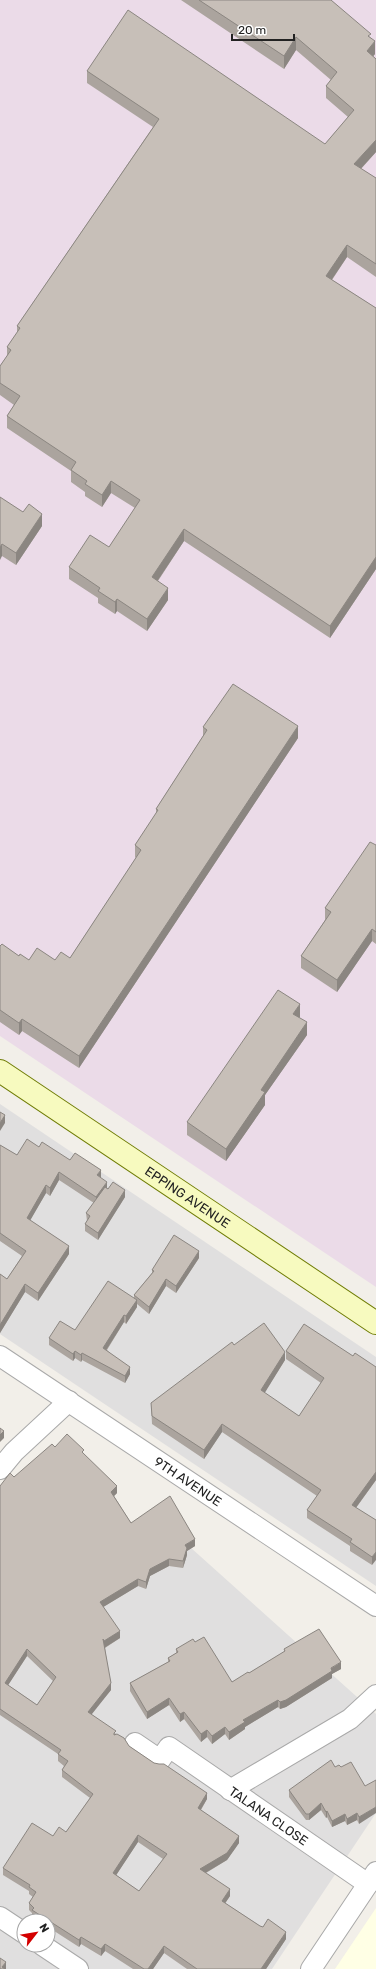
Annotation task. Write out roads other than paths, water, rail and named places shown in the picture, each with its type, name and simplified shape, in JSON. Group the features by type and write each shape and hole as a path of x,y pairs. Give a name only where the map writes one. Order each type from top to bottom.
{"street":[{"name":"EPPING AVENUE","path":"0,1071 376,1323"},
{"name":"9TH AVENUE","path":"0,1356 376,1606"},
{"path":"0,1469 14,1452 69,1401"},
{"path":"230,1790 350,1719 376,1695"},
{"name":"TALANA CLOSE","path":"136,1743 160,1760 169,1747 230,1790 372,1878"},
{"path":"311,1969 372,1878"},
{"path":"0,1916 16,1927"},
{"path":"54,1953 78,1969"}]}
